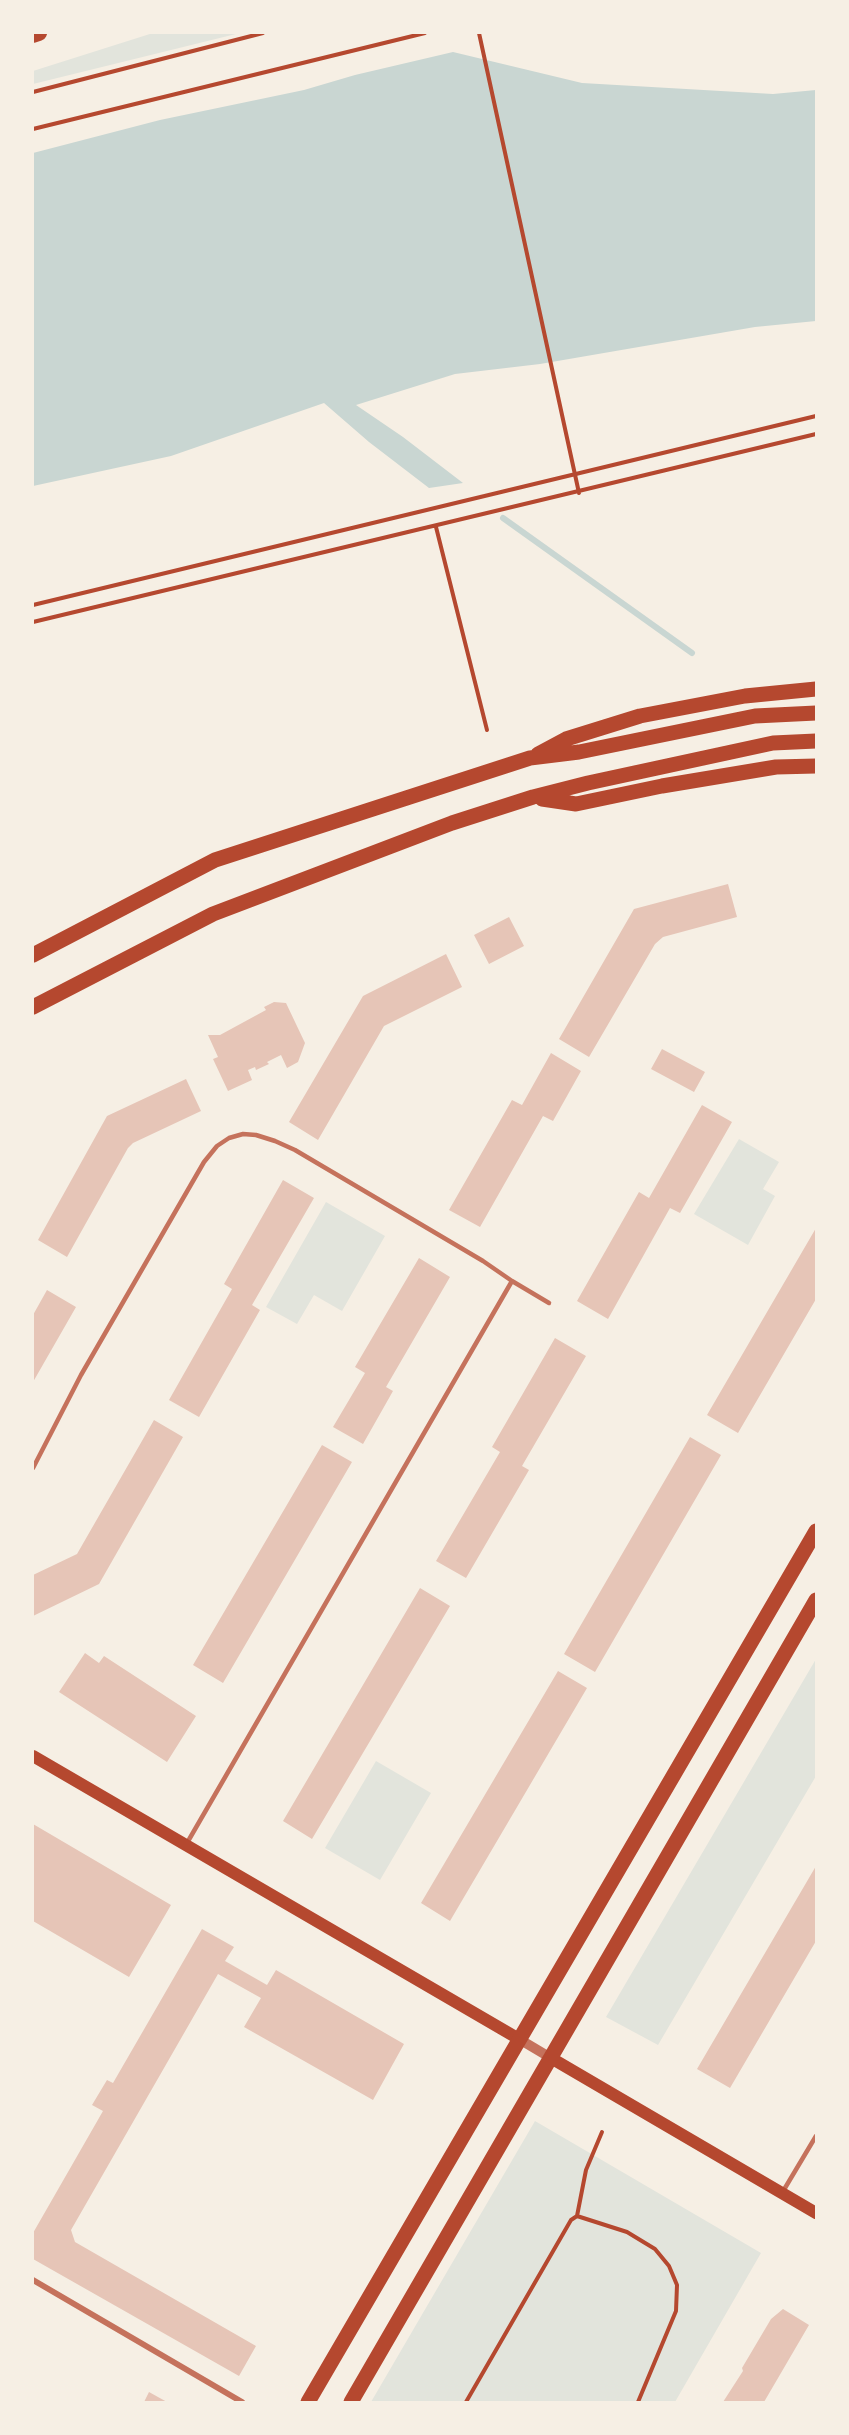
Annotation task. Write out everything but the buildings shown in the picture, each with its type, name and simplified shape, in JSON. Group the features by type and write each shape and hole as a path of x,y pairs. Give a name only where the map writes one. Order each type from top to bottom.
{"highway":[{"path":"33,35 39,33"}],"main road":[{"path":"33,955 215,860 531,758 566,739 640,716 745,696 816,689"},
{"path":"531,758 579,752 755,716 816,713"},
{"path":"33,1006 213,914 452,823 533,797 773,743 816,741"},
{"path":"533,797 576,804 662,786 776,767 816,766"},
{"path":"308,2402 816,1531"},
{"path":"351,2402 816,1600"},
{"path":"33,1756 519,2039"},
{"path":"550,2058 816,2213"}],"street":[{"path":"519,2039 550,2058"},
{"path":"33,2280 242,2402"}],"lane":[{"path":"33,1468 81,1376 204,1162 217,1146 229,1138 243,1134 256,1135 294,1150 483,1261 549,1303"},
{"path":"186,1845 512,1281"},
{"path":"782,2193 816,2136"}],"path":[{"path":"33,92 263,33"},
{"path":"33,129 425,33"},
{"path":"479,33 579,493"},
{"path":"33,605 816,416"},
{"path":"33,622 579,493 816,434"},
{"path":"436,527 487,730"},
{"path":"466,2402 571,2220 577,2216 586,2170 602,2132"},
{"path":"577,2216 627,2232 655,2249 669,2265 677,2284 676,2311 638,2402"}],"shaded area":[{"path":"153,33 240,33 33,84 33,71"},
{"path":"453,52 582,83 773,94 816,90 816,321 755,327 540,364 455,374 356,405 403,437 463,483 429,488 369,442 324,403 171,456 33,486 33,153 160,120 304,90 355,75"},
{"path":"739,1139 779,1162 763,1189 775,1196 748,1245 694,1214"},
{"path":"326,1202 385,1236 342,1311 314,1295 297,1324 266,1307"},
{"path":"816,1659 816,1776 658,2045 606,2017"},
{"path":"376,1761 431,1793 380,1880 325,1848"},
{"path":"535,2121 761,2253 675,2402 371,2402"}],"waterway":[{"path":"503,518 692,653"}]}
